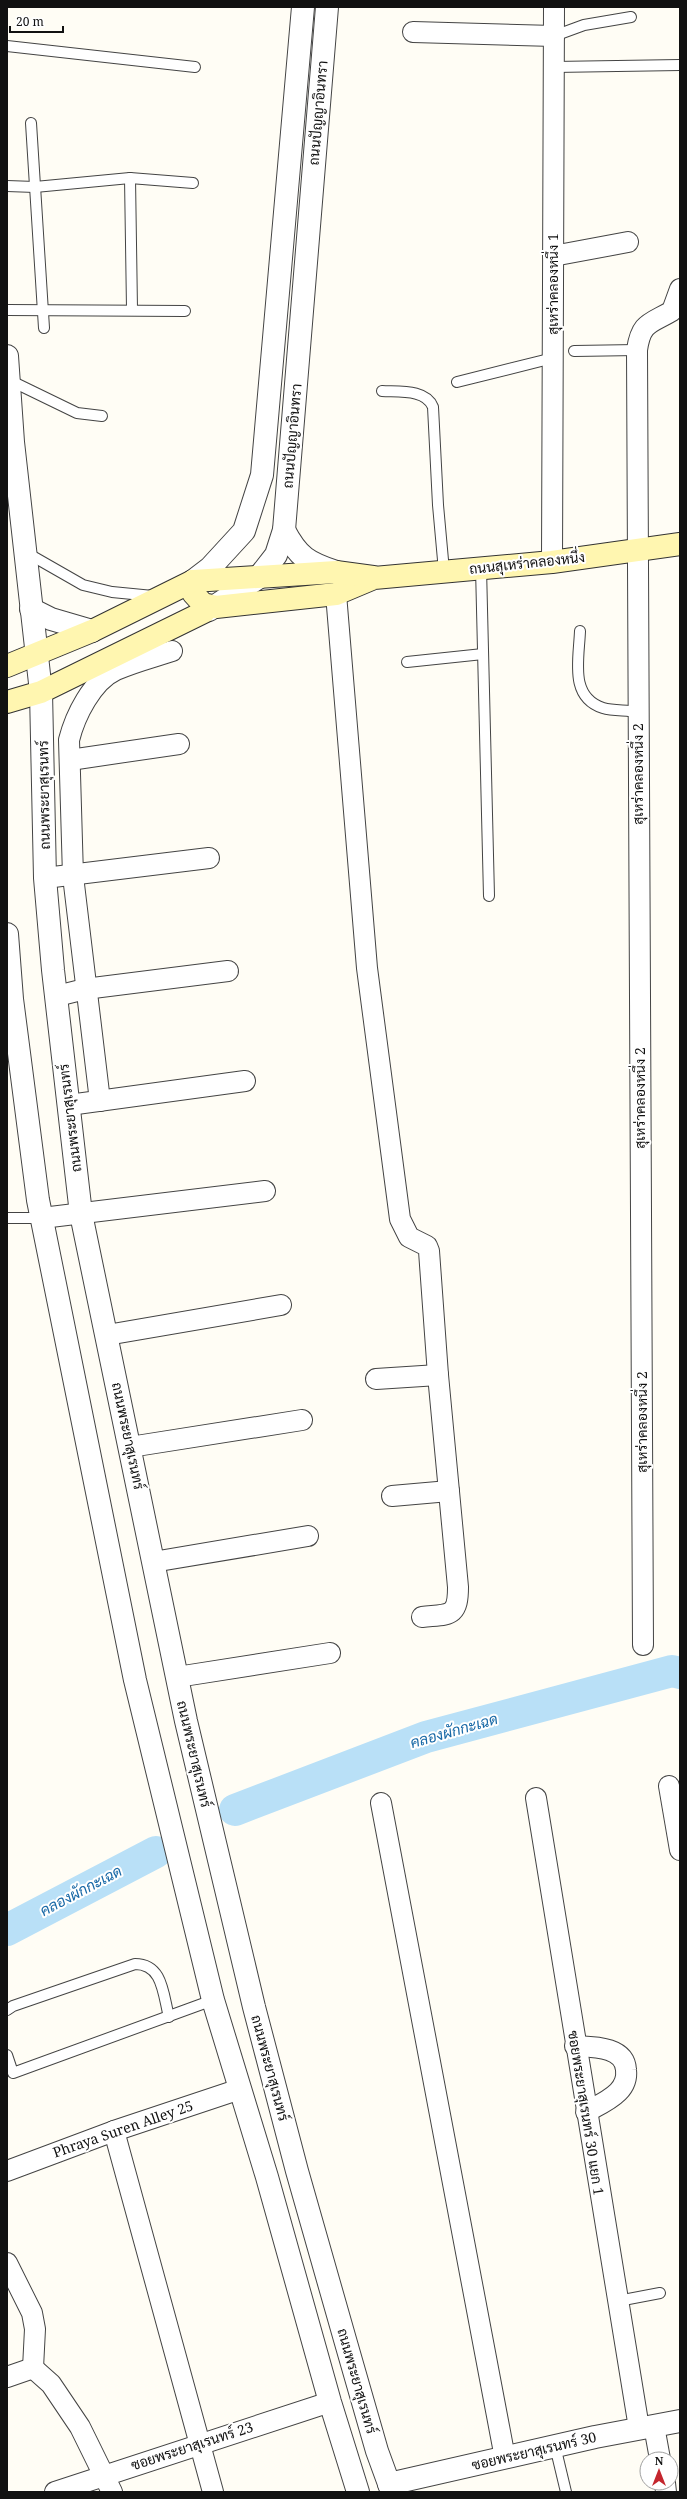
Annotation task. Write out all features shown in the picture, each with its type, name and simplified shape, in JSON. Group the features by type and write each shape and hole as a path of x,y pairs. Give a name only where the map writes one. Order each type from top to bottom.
{"main road":[{"name":"ถนนสุเหร่าคลองหนึ่ง","path":"193,581 336,572 374,578 552,562 680,544"},
{"name":"ถนนสุเหร่าคลองหนึ่ง","path":"210,610 336,594 374,578"},
{"name":"ถนนปัญญาอินทรา","path":"7,666 92,631 193,581"},
{"path":"193,581 193,592 210,610"},
{"name":"ถนนปัญญาอินทรา","path":"7,702 41,692 210,610"}],"street":[{"name":"ถนนปัญญาอินทรา","path":"193,581 210,568 244,531 262,475 304,7"},
{"name":"ถนนปัญญาอินทรา","path":"210,610 258,578 276,555 284,530 327,7"},
{"name":"สุเหร่าคลองหนึ่ง 1","path":"552,562 554,7"},
{"path":"413,32 554,36"},
{"path":"553,256 628,242"},
{"name":"สุเหร่าคลองหนึ่ง 2","path":"643,1645 636,550 637,350 640,334 646,325 672,311 680,289"},
{"name":"ถนนพระยาสุเรนทร์","path":"7,356 30,609 41,692 45,878 68,1105 81,1214 177,1677 252,1999 295,2163 377,2451 390,2488"},
{"path":"284,530 293,548 310,563 336,572"},
{"path":"336,594 367,968 397,1207 406,1233 427,1246 429,1251 438,1375 458,1603 452,1612 446,1615 422,1617"},
{"path":"30,609 51,619 92,631"},
{"path":"100,1101 85,989 73,876 69,740 73,724 104,678 116,670 172,651"},
{"path":"70,760 179,744"},
{"path":"45,878 73,876 209,858"},
{"path":"7,934 9,976 25,1112 42,1218 135,1680 213,2000 267,2177 330,2402 358,2492"},
{"path":"57,996 85,989 228,971"},
{"path":"68,1105 245,1081"},
{"path":"42,1218 265,1192"},
{"path":"107,1334 281,1305"},
{"path":"376,1379 438,1375"},
{"path":"130,1447 302,1420"},
{"path":"392,1496 449,1491"},
{"path":"153,1562 308,1536"},
{"path":"177,1677 330,1653"},
{"path":"669,1786 680,1850"},
{"name":"ซอยพระยาสุเรนทร์ 30 แยก 1","path":"536,1798 575,2046 618,2301 647,2427 657,2451"},
{"path":"381,1803 505,2458"},
{"path":"575,2046 605,2049 622,2057 626,2063 625,2082 618,2092 586,2112"},
{"name":"Phraya Suren Alley 25","path":"7,2171 114,2131 240,2089"},
{"path":"114,2131 213,2492"},
{"path":"7,2262 32,2313 35,2329 32,2368"},
{"path":"7,2377 32,2368"},
{"path":"32,2368 51,2384 80,2427 102,2475 112,2492"},
{"name":"ซอยพระยาสุเรนทร์ 23","path":"55,2492 102,2475 330,2402"},
{"name":"ซอยพระยาสุเรนทร์ 30","path":"390,2488 555,2446 680,2421"}],"lane":[{"path":"554,36 584,25 631,17"},
{"path":"7,46 195,67"},
{"path":"554,67 680,65"},
{"path":"31,123 44,328"},
{"path":"130,178 132,309"},
{"path":"7,186 35,187 130,178 193,183"},
{"path":"7,310 132,309 185,311"},
{"path":"574,351 637,350"},
{"path":"457,382 553,358"},
{"path":"9,380 77,413 102,416"},
{"path":"382,391 422,394 430,399 433,407 438,505 444,571"},
{"path":"25,552 83,585 112,592 160,597"},
{"path":"480,568 488,896"},
{"path":"580,631 578,683 582,693 591,702 604,708 637,712"},
{"path":"407,662 482,654"},
{"path":"7,1218 42,1218"},
{"path":"7,2010 13,2006 135,1964 147,1964 157,1972 169,2017"},
{"path":"7,2055 10,2075 213,2000"},
{"path":"618,2301 660,2293"},
{"path":"555,2446 566,2492"}],"waterway":[{"name":"คลองผักกะเฉด","path":"235,1810 426,1737 672,1671 680,1673"},
{"name":"คลองผักกะเฉด","path":"7,1930 156,1852"}]}
